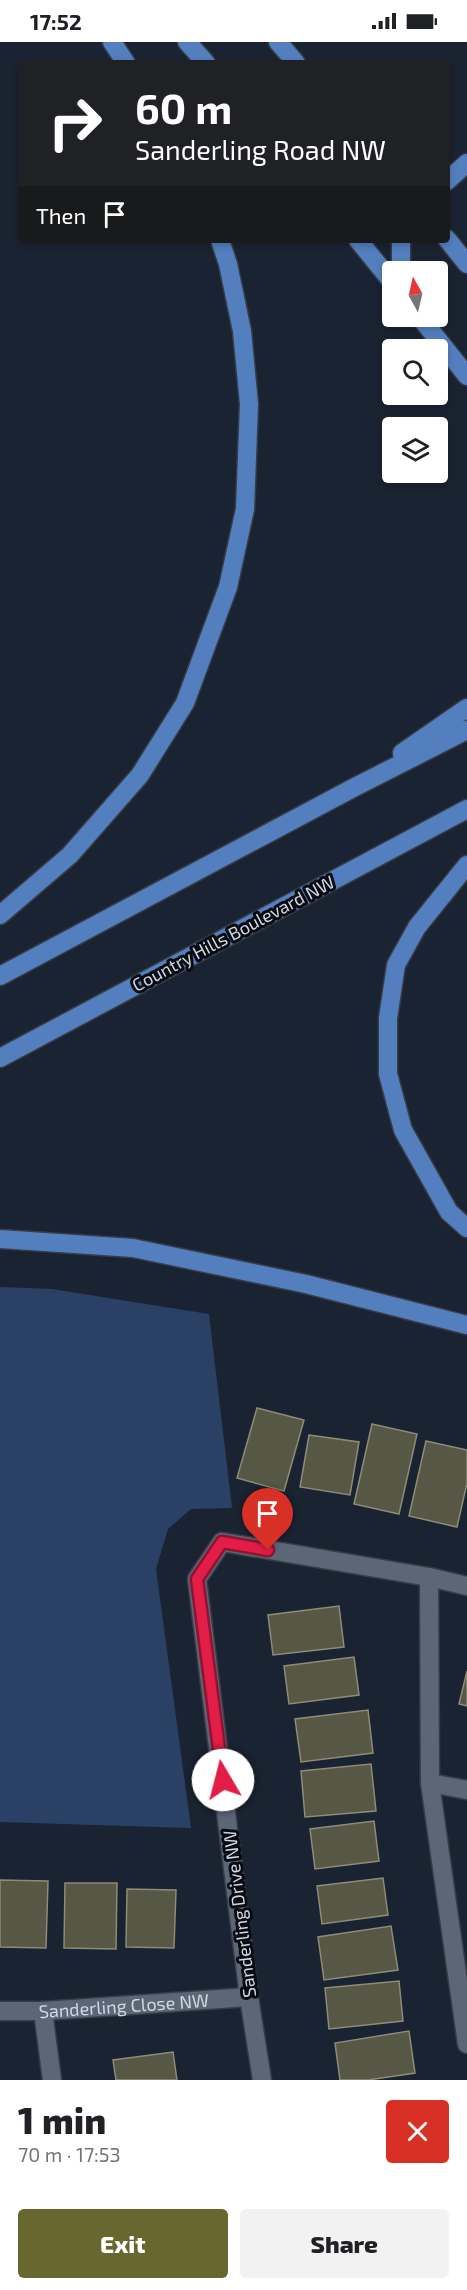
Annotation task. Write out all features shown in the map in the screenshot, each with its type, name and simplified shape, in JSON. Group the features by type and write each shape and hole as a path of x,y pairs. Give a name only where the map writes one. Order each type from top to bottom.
{"main road":[{"path":"112,42 124,60"},
{"path":"187,42 203,60"},
{"path":"278,42 293,60"},
{"path":"450,177 467,163"},
{"path":"0,915 70,855 140,775 185,704 228,588 245,509 249,404 242,331 228,264 221,243"},
{"path":"360,243 382,270"},
{"path":"401,243 401,261"},
{"path":"450,243 467,264"},
{"path":"428,327 467,376"},
{"path":"353,788 467,708"},
{"path":"0,976 353,788 467,730"},
{"name":"Country Hills Boulevard NW","path":"0,1058 467,809"},
{"path":"467,865 417,927 396,965 388,1018 388,1074 403,1130 449,1212 467,1228"},
{"path":"0,1239 133,1248 306,1284 467,1325"}],"street":[{"name":"Sanderling Drive NW","path":"262,2080 249,1997 197,1579 222,1542 429,1577"},
{"path":"467,1586 429,1577 430,1783 467,2044"},
{"path":"430,1783 467,1790"},
{"name":"Sanderling Close NW","path":"0,2011 43,2012 249,1997"},
{"path":"43,2012 52,2080"}],"shaded area":[{"path":"0,1287 52,1289 209,1314 232,1508 191,1509 168,1529 156,1569 191,1828 0,1822"}],"building":[{"path":"257,1408 304,1420 284,1491 237,1478"},
{"path":"372,1424 417,1434 399,1514 354,1504"},
{"path":"309,1435 359,1442 350,1495 300,1487"},
{"path":"426,1441 467,1450 467,1483 457,1527 409,1516"},
{"path":"339,1606 344,1647 273,1655 268,1615"},
{"path":"354,1657 359,1695 289,1704 284,1666"},
{"path":"467,1671 467,1706 459,1704"},
{"path":"368,1710 373,1753 301,1762 295,1719"},
{"path":"371,1764 376,1811 305,1817 301,1771"},
{"path":"374,1821 379,1861 315,1869 310,1829"},
{"path":"383,1878 388,1915 322,1924 317,1886"},
{"path":"0,1880 48,1881 46,1948 0,1947"},
{"path":"65,1883 117,1883 116,1949 64,1948"},
{"path":"127,1889 176,1890 174,1948 126,1947"},
{"path":"391,1926 398,1970 324,1980 318,1937"},
{"path":"399,1981 403,2021 329,2029 325,1988"},
{"path":"409,2031 415,2073 368,2080 340,2080 335,2043"},
{"path":"173,2052 177,2080 116,2080 113,2060"}],"route":[{"path":"223,1780 197,1579 222,1542 268,1550"}]}
